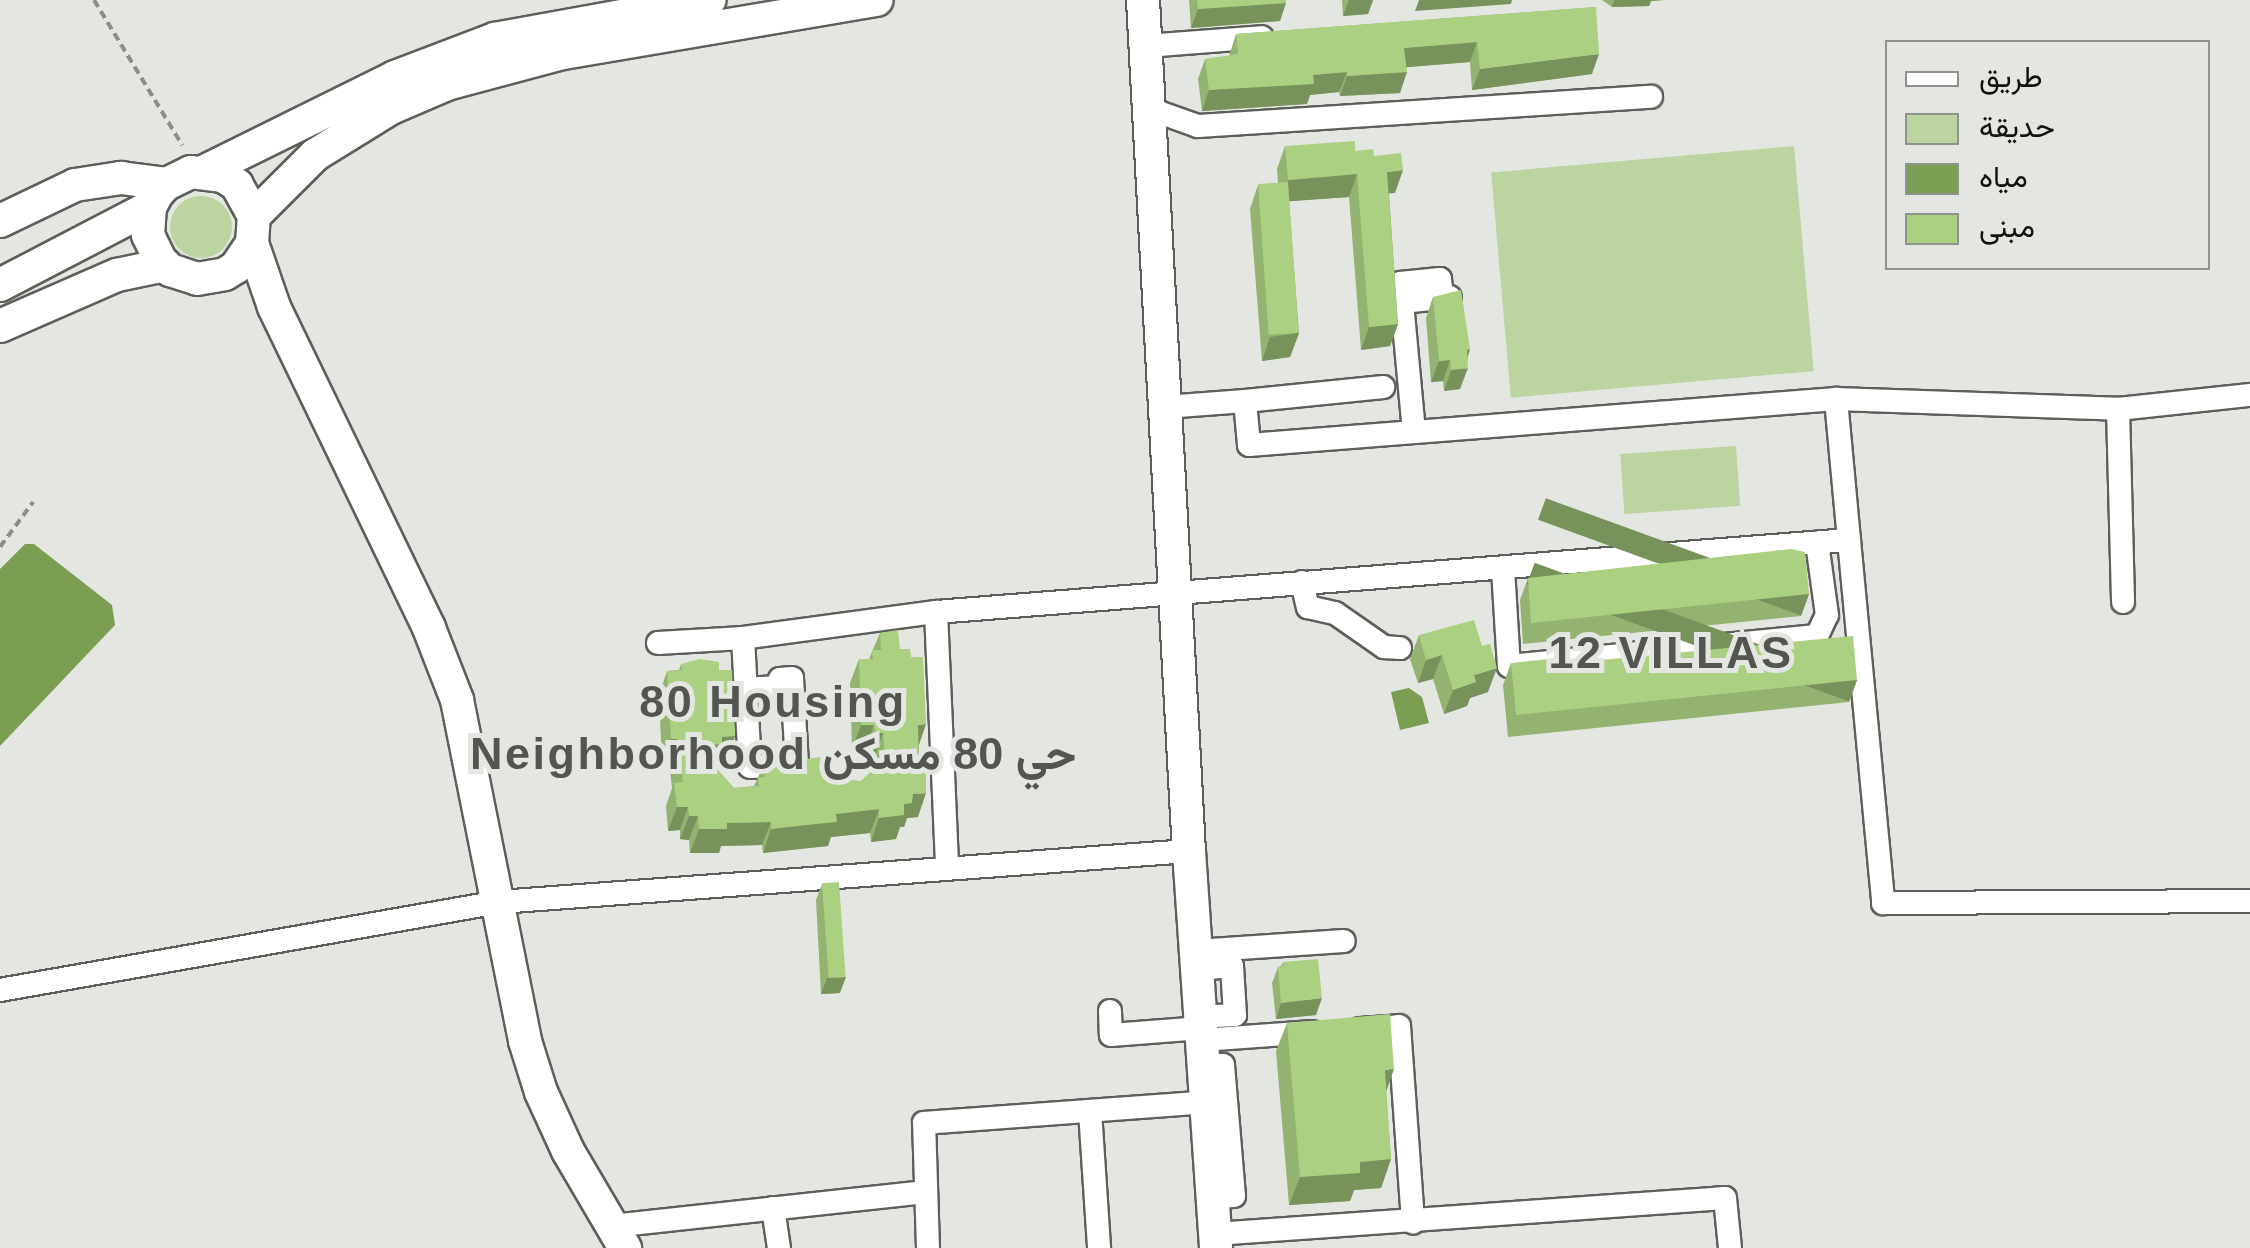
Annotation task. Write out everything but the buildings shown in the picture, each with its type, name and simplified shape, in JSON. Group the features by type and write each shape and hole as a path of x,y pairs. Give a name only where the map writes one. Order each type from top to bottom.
{"main road":[{"path":"0,285 178,184 395,77 495,39 709,0"},
{"path":"211,278 236,266 253,229 315,155 391,108 447,84 562,53 876,0"},
{"path":"1143,0 1188,852 1215,1241"},
{"path":"0,221 75,185 121,178 237,185 288,337 430,628 457,700 526,1042 541,1092 568,1151 619,1237"},
{"path":"178,184 148,235 165,265 183,276 211,278 254,303 288,337"},
{"path":"0,326 118,276 165,265"}],"street":[{"path":"1146,46 1284,36"},
{"path":"1150,109 1198,126 1651,96"},
{"path":"1414,432 1422,402 1405,335 1418,334 1409,301 1446,297"},
{"path":"1166,407 1384,387"},
{"path":"1246,401 1249,445 1836,399 2118,410 2250,395"},
{"path":"1836,399 1882,903 2250,901"},
{"path":"2118,410 2123,602"},
{"path":"658,643 743,638 936,612 1849,540"},
{"path":"1503,569 1508,666 1818,636 1827,615 1818,543"},
{"path":"1302,582 1308,607 1349,620 1384,647 1400,648"},
{"path":"936,612 947,866"},
{"path":"743,638 746,689"},
{"path":"0,990 499,902 724,887 947,866 1188,852"},
{"path":"1196,960 1344,941"},
{"path":"1110,1012 1112,1035 1202,1038 1399,1026 1414,1223"},
{"path":"1202,1038 1223,1065 1234,1196 1213,1198"},
{"path":"928,1248 923,1192 924,1123 1208,1102"},
{"path":"1090,1112 1099,1248"},
{"path":"619,1237 774,1208 923,1192"},
{"path":"1215,1241 1725,1198 1730,1248"},
{"path":"774,1208 779,1248"}],"path":[{"path":"94,0 177,132 178,184"},
{"path":"0,547 32,502"}],"green space":[{"path":"1794,146 1814,371 1511,398 1491,172"},
{"path":"201,196 223,205 232,227 223,249 201,258 179,249 170,227 179,205"},
{"path":"1736,446 1740,506 1624,514 1620,454"}],"water":[{"path":"25,544 34,544 112,605 115,625 0,746 0,569"},
{"path":"1409,688 1422,697 1429,723 1400,730 1391,692"}],"district":[{"name":"12 VILLAS","path":"1671,653"},
{"name":"80 Housing Neighborhood حي 80 مسكن","path":"773,728"}]}
